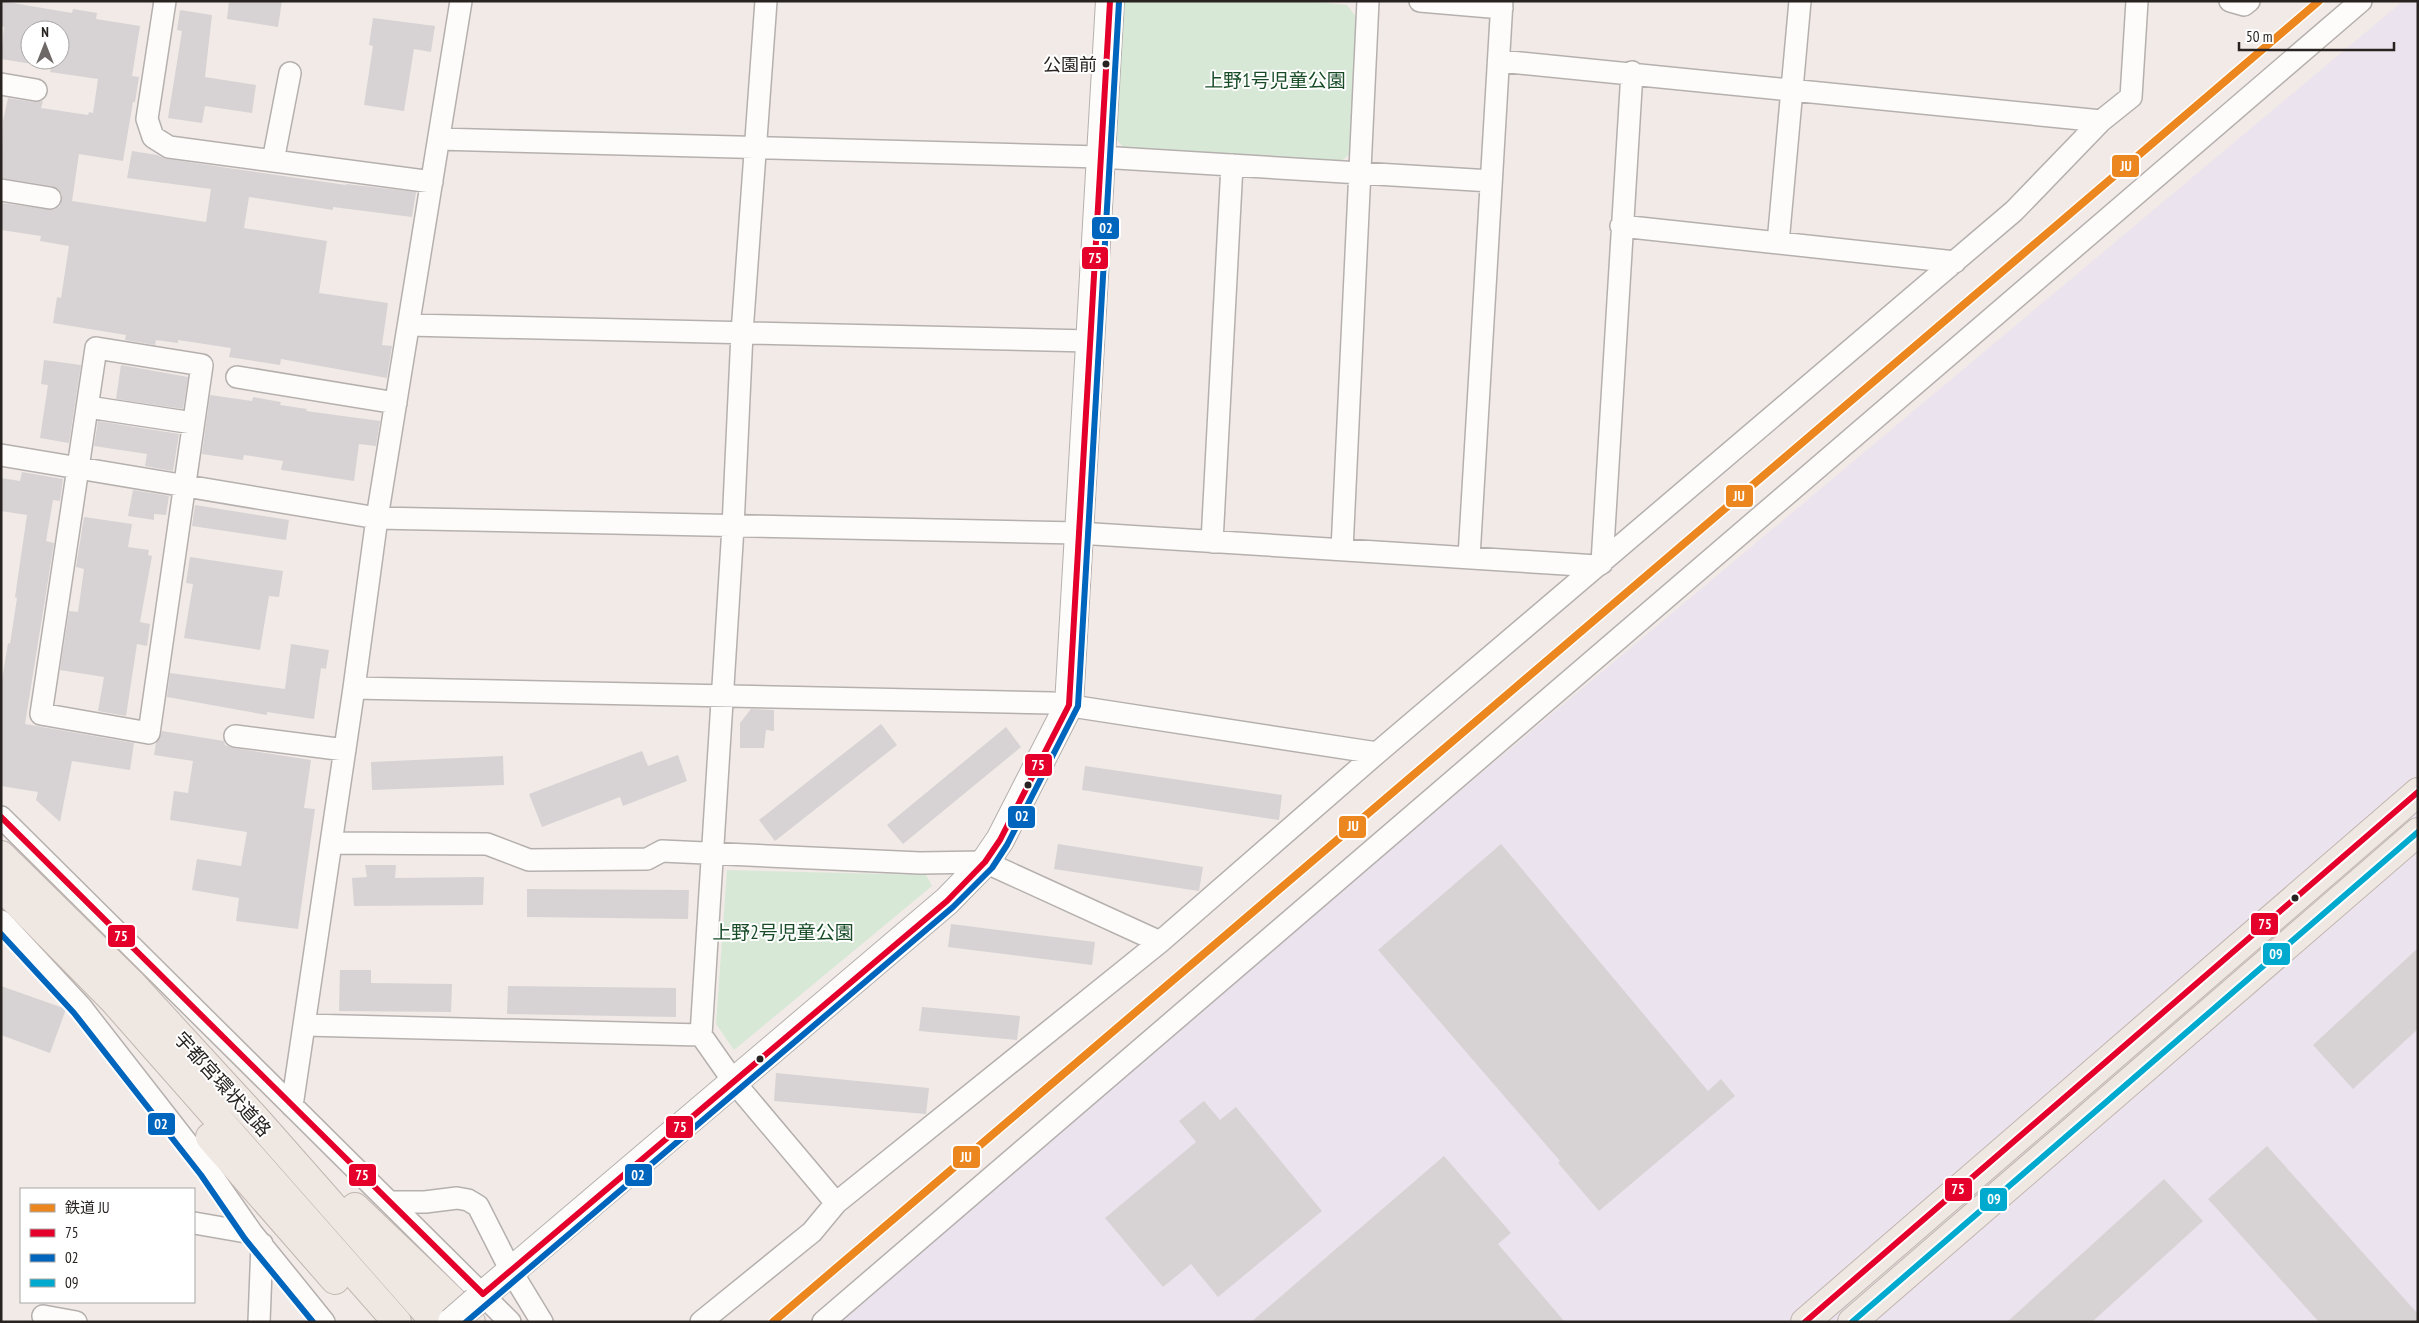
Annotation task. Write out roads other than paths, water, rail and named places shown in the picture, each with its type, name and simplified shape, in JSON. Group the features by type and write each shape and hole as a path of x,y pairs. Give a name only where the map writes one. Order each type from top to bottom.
{"highway":[{"path":"1806,1321 2418,792"},
{"path":"1852,1322 2418,832"},
{"name":"宇都宮環状道路","path":"1,855 132,984 256,1120 435,1322"},
{"name":"宇都宮環状道路","path":"1,886 114,1001 397,1322"},
{"path":"114,1001 207,1133 372,1322"},
{"path":"256,1120 391,1241 477,1306"}],"street":[{"path":"165,1 147,119 153,137 168,147 432,182"},
{"path":"292,1106 354,688 377,518 461,1"},
{"path":"766,1 742,333 733,527 701,1035 734,1082 836,1203"},
{"path":"452,1322 477,1306 511,1270 947,901 985,862 1000,840 1068,705 1110,1"},
{"path":"1342,550 1368,1"},
{"path":"1420,1 1502,5 1469,557"},
{"path":"1778,243 1800,1"},
{"path":"701,1322 812,1232 836,1203 1160,942 1376,753 1602,563 2014,211 2101,121 2131,97 2137,1"},
{"path":"2230,1 2244,6 2249,1"},
{"path":"823,1322 2361,1"},
{"path":"1500,60 2101,121"},
{"path":"1602,563 1621,226 1632,72"},
{"path":"273,161 290,73"},
{"path":"1,84 36,90"},
{"path":"439,139 756,146 1100,157 1492,181"},
{"path":"1212,542 1232,166"},
{"path":"1,190 50,198"},
{"path":"1621,226 1955,262"},
{"path":"409,325 1089,341"},
{"path":"96,348 202,365 148,733 41,714 88,407 96,348"},
{"path":"237,377 396,403"},
{"path":"88,407 193,423"},
{"path":"1,455 377,518 1078,533 1597,566 1602,563"},
{"path":"354,688 1068,705 1376,753"},
{"path":"235,736 345,750"},
{"path":"1,817 390,1202 477,1306 510,1322"},
{"path":"331,843 487,844 529,860 647,859 662,851 712,855 920,863 985,862 1160,942"},
{"path":"1,921 81,1007 208,1170 257,1238 324,1322"},
{"path":"305,1025 701,1035"},
{"path":"390,1202 416,1203 457,1198 468,1200 478,1206 485,1216 511,1270 542,1322"},
{"path":"195,1223 257,1238"},
{"path":"257,1238 259,1322"},
{"path":"44,1313 76,1322"}],"rail line":[{"name":"JU","path":"773,1322 2319,1"}],"place":[{"name":"公園前","path":"1106,64"}],"park label":[{"name":"上野1号児童公園","path":"1275,80"},
{"name":"上野2号児童公園","path":"783,932"}]}
